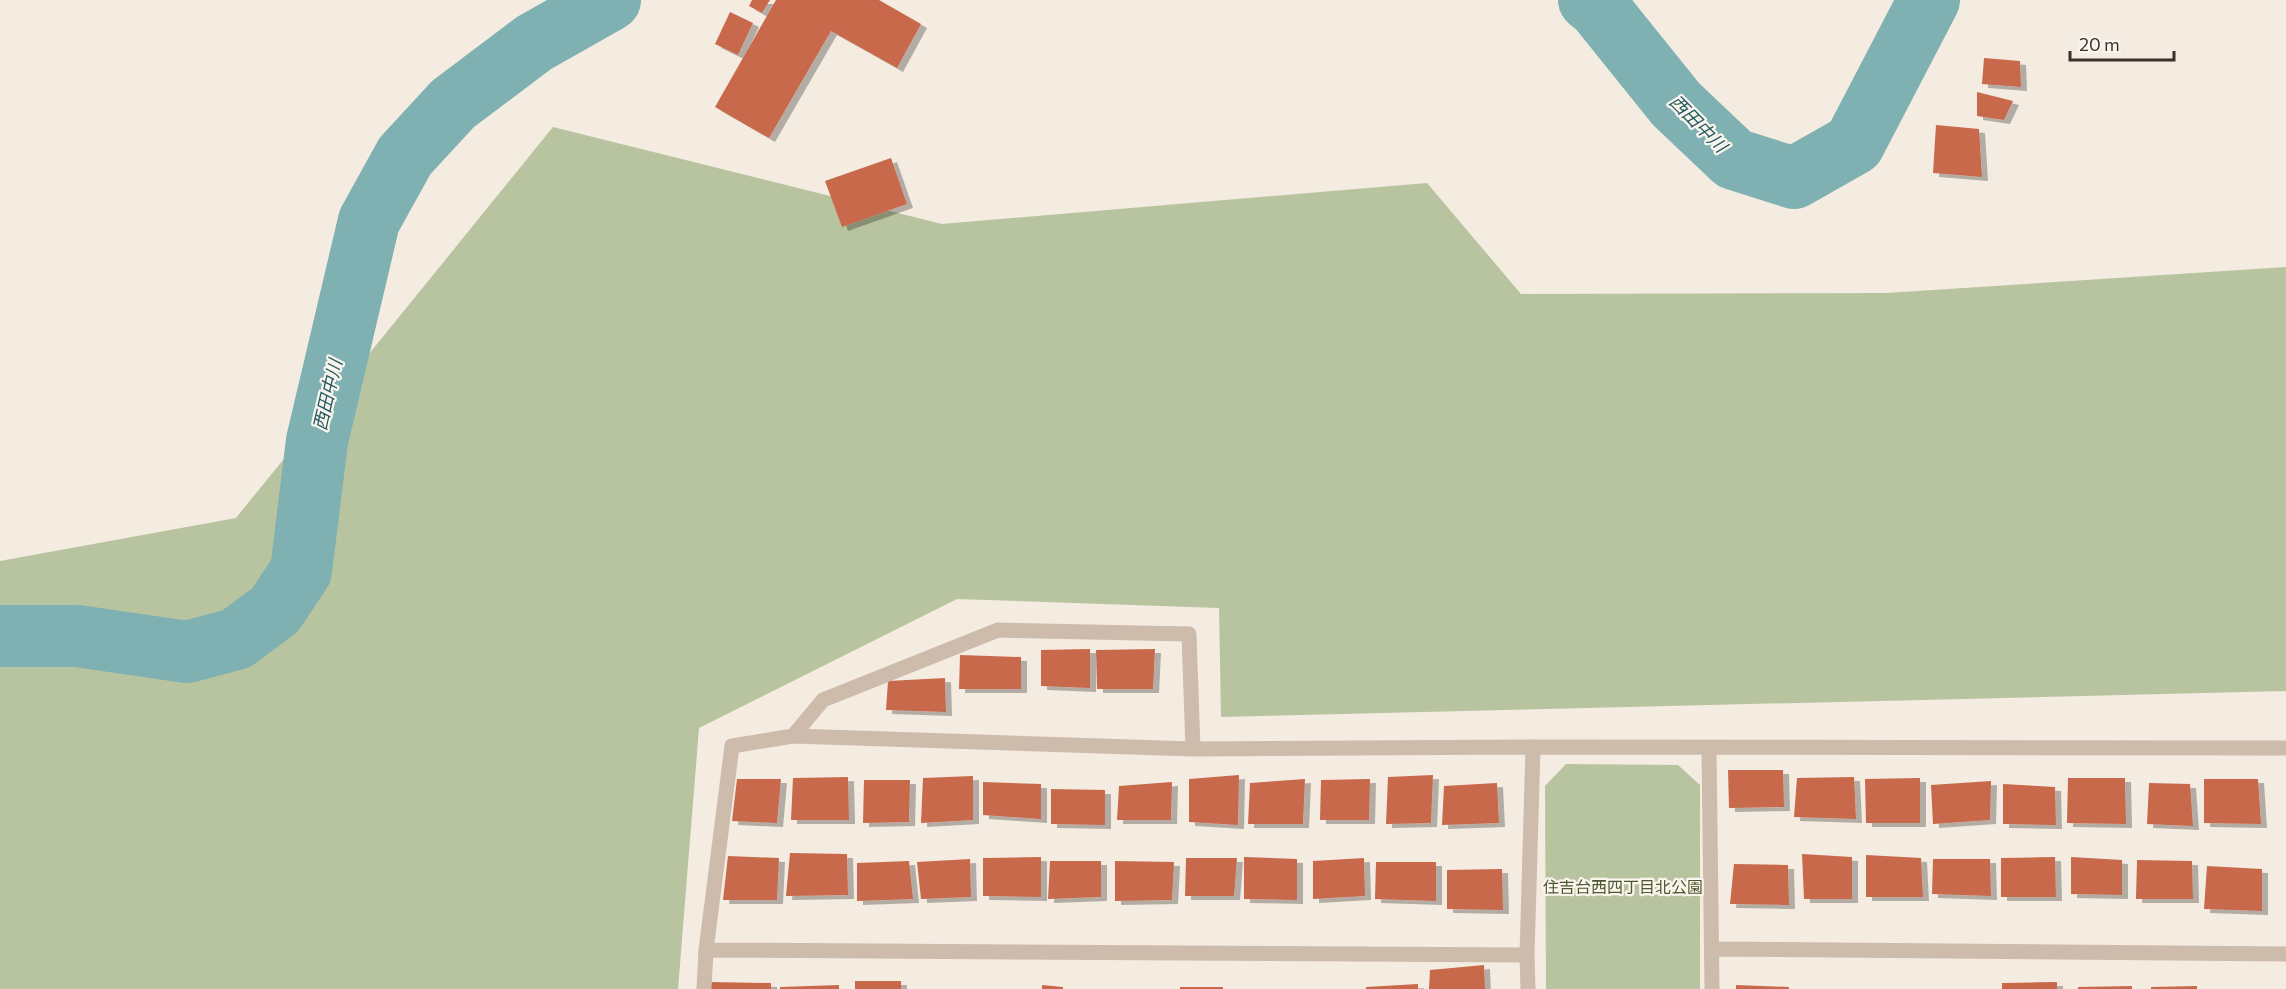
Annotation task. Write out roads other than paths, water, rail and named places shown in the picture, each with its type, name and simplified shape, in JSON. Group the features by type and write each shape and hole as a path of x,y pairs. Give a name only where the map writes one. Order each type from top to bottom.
{"street":[{"path":"793,736 823,700 998,630 1189,634 1193,749"},
{"path":"704,989 706,950 732,746 793,736 1193,749 2286,748"},
{"path":"1528,989 1533,747"},
{"path":"1709,748 1712,989"},
{"path":"1712,949 2286,954"},
{"path":"706,950 1527,956"}],"waterway":[{"name":"西田中川","path":"0,636 77,636 187,652 236,639 275,610 301,571 317,441 369,221 405,156 453,104 534,43 610,0"},
{"name":"西田中川","path":"1589,0 1598,7 1676,104 1734,159 1794,178 1854,144 1929,0"}],"park label":[{"name":"住吉台西四丁目北公園","path":"1623,887"}]}
